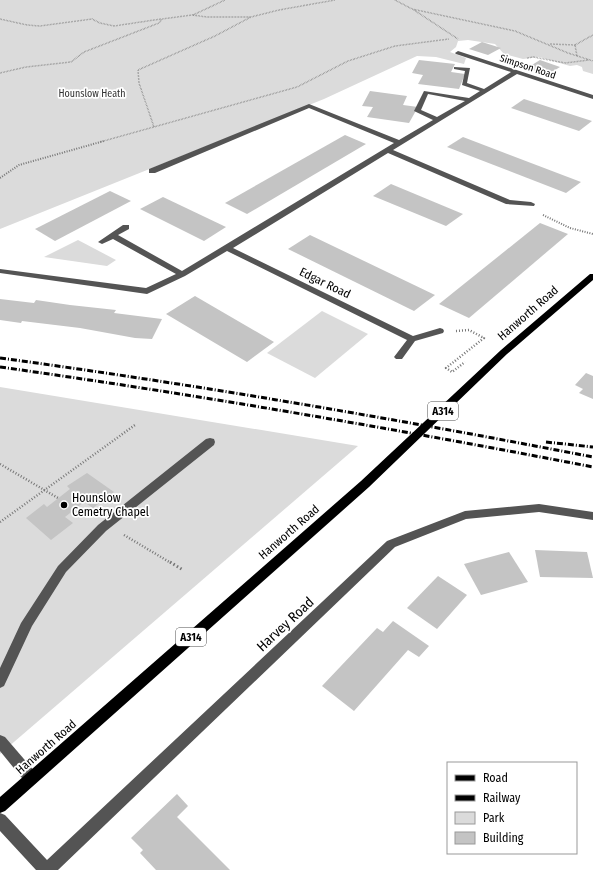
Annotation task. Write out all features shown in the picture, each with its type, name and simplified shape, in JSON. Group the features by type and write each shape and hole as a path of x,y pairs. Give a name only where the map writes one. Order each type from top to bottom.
{"main road":[{"name":"Hanworth Road","path":"0,806 382,469 504,352 593,276"}],"street":[{"name":"Simpson Road","path":"460,54 593,97"},
{"path":"456,68 468,69 464,84 485,91"},
{"path":"0,271 147,291 182,274 227,248 516,72"},
{"path":"438,120 418,111 426,92 470,100"},
{"path":"152,170 309,106 400,143"},
{"path":"387,150 509,202 531,204"},
{"path":"102,242 114,236 126,227"},
{"path":"114,236 182,274"},
{"name":"Edgar Road","path":"227,248 412,339"},
{"path":"399,357 412,339 440,331"},
{"path":"0,682 27,623 62,569 106,524 210,442"},
{"name":"Harvey Road","path":"47,870 391,544 465,515 539,508 593,516"},
{"path":"0,741 31,778"},
{"path":"0,820 47,870"}],"path":[{"path":"192,15 224,0"},
{"path":"154,127 139,83 138,70 215,36 251,17 279,10 335,0"},
{"path":"395,0 412,9 458,39 460,42 460,54"},
{"path":"412,9 515,31 577,56 592,60"},
{"path":"0,19 27,26 40,26 92,19 100,23 114,26 192,15 207,17 251,17"},
{"path":"0,73 26,67 71,62 84,52 159,23 162,19"},
{"path":"547,43 575,45 593,35"},
{"path":"0,178 19,165 297,87 348,62 394,46 426,41 458,39"},
{"path":"575,45 577,56"},
{"path":"522,58 533,57 565,63 592,60"},
{"path":"531,204 544,216 570,228 593,234"},
{"path":"440,331 469,330 484,338 446,368 452,372 470,358"},
{"path":"0,522 135,425"},
{"path":"0,464 58,498"},
{"path":"106,524 183,570"}],"green space":[{"name":"Hounslow Heath","path":"0,0 593,0 593,74 583,71 582,67 577,65 570,66 539,57 523,59 504,54 495,44 468,40 458,41 456,47 450,52 466,58 464,64 436,57 417,56 324,99 0,229"},
{"path":"78,240 116,260 107,266 44,257"},
{"path":"322,311 368,334 315,378 267,353"},
{"path":"0,387 358,446 0,754"}],"building":[{"path":"482,42 501,48 488,55 469,49"},
{"path":"419,60 455,64 451,72 465,74 459,89 418,84 423,75 412,73"},
{"path":"540,60 560,67 547,75 527,68"},
{"path":"370,91 407,96 403,105 418,107 409,123 367,117 373,107 362,106"},
{"path":"524,99 592,121 579,131 511,108"},
{"path":"345,135 366,144 247,214 225,203"},
{"path":"463,137 581,182 566,193 447,147"},
{"path":"391,184 463,214 446,226 373,196"},
{"path":"110,191 131,201 55,241 35,229"},
{"path":"163,197 226,227 204,241 140,209"},
{"path":"540,223 568,234 469,318 439,304"},
{"path":"310,235 435,295 414,311 288,249"},
{"path":"195,296 274,342 247,362 166,314"},
{"path":"0,299 34,303 36,300 116,310 114,313 162,319 152,339 135,338 80,328 0,320"},
{"path":"586,373 593,376 593,399 579,393 583,389 575,385"},
{"name":"Hounslow Cemetry Chapel","path":"87,473 114,492 93,508 84,502 65,517 73,523 51,540 26,518 44,504 47,507 70,489 67,486"},
{"path":"535,550 587,552 593,578 540,577"},
{"path":"509,552 528,582 481,595 464,564"},
{"path":"438,576 467,595 437,629 407,608"},
{"path":"393,621 429,646 419,657 408,650 354,711 322,686 377,628 383,632"},
{"path":"177,794 188,806 177,817 230,870 156,870 140,853 143,850 131,838"}],"railway":[{"path":"0,358 75,368 297,403 593,457"},
{"path":"0,367 297,413 593,467"},
{"path":"546,442 593,447"}],"place":[{"name":"Hounslow Cemetry Chapel","path":"64,505"}]}
